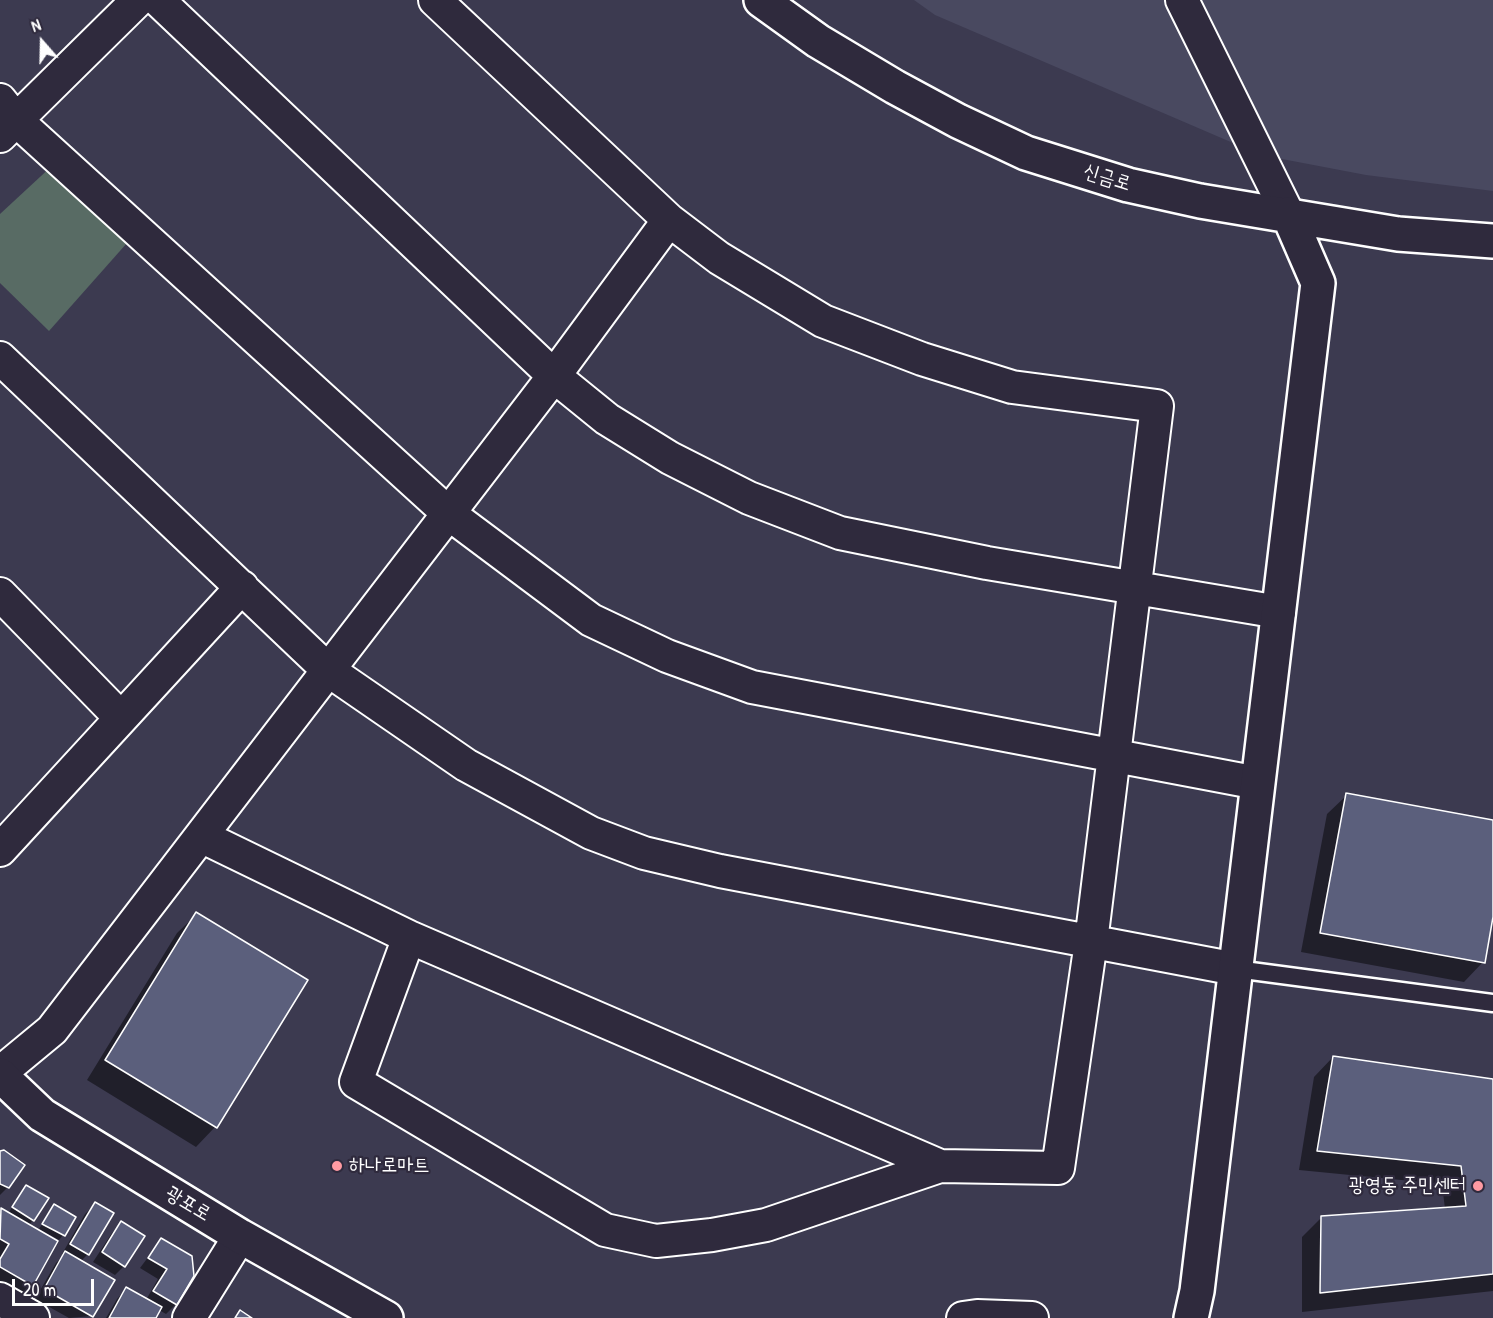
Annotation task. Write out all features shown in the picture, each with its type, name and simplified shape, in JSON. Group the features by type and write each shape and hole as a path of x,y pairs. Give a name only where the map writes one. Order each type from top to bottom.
{"street":[{"path":"138,0 5,119 448,513 591,620 678,660 752,687 1258,783"},
{"path":"158,0 554,376 607,419 670,458 749,498 840,533 987,563 1279,612"},
{"path":"409,937 356,1082 605,1230 656,1241 712,1235 755,1227 940,1166 1058,1168 1091,942 1157,406 1012,387 922,359 823,321 719,258 669,220 435,0"},
{"name":"신금로","path":"761,0 818,41 896,87 958,121 1026,153 1128,185 1200,201 1398,234 1493,241"},
{"path":"1182,0 1288,214 1318,283 1198,1279 1191,1318"},
{"path":"0,1074 52,1029 554,376 669,220"},
{"path":"0,358 328,670 466,765 591,832 644,853 720,871 1236,969"},
{"path":"0,850 242,587"},
{"path":"0,594 121,718"},
{"path":"201,836 409,937 940,1166"},
{"name":"광포로","path":"0,1074 42,1115 240,1236 386,1318"},
{"path":"189,1318 240,1236"},
{"path":"0,1299 33,1318"},
{"path":"963,1318 977,1316 1032,1318"}],"lane":[{"path":"1236,969 1493,1003"}],"shaded area":[{"path":"914,0 1493,0 1493,191 1366,175 1261,155 935,15"}],"green space":[{"path":"54,164 135,234 49,331 0,283 0,214"}],"building":[{"path":"1346,793 1493,820 1493,917 1485,963 1320,933"},
{"path":"196,912 308,980 217,1128 105,1060"},
{"name":"광영동 주민센터","path":"1333,1056 1493,1079 1493,1274 1320,1293 1321,1216 1466,1206 1461,1166 1317,1151"},
{"path":"4,1150 25,1165 9,1188 0,1184 0,1151"},
{"path":"26,1185 49,1198 34,1221 12,1207"},
{"path":"95,1202 114,1213 89,1255 70,1244"},
{"path":"54,1204 76,1217 65,1236 42,1224"},
{"path":"1,1208 58,1241 33,1286 0,1267 0,1259 9,1244 0,1239"},
{"path":"121,1221 145,1236 125,1267 102,1252"},
{"path":"161,1238 192,1256 194,1276 177,1305 153,1291 167,1269 148,1258"},
{"path":"65,1251 115,1280 93,1317 44,1289"},
{"path":"126,1287 162,1307 156,1318 109,1318"},
{"path":"240,1310 252,1318 235,1318"}],"place":[{"name":"하나로마트","path":"337,1166"},
{"name":"광영동 주민센터","path":"1478,1186"}]}
